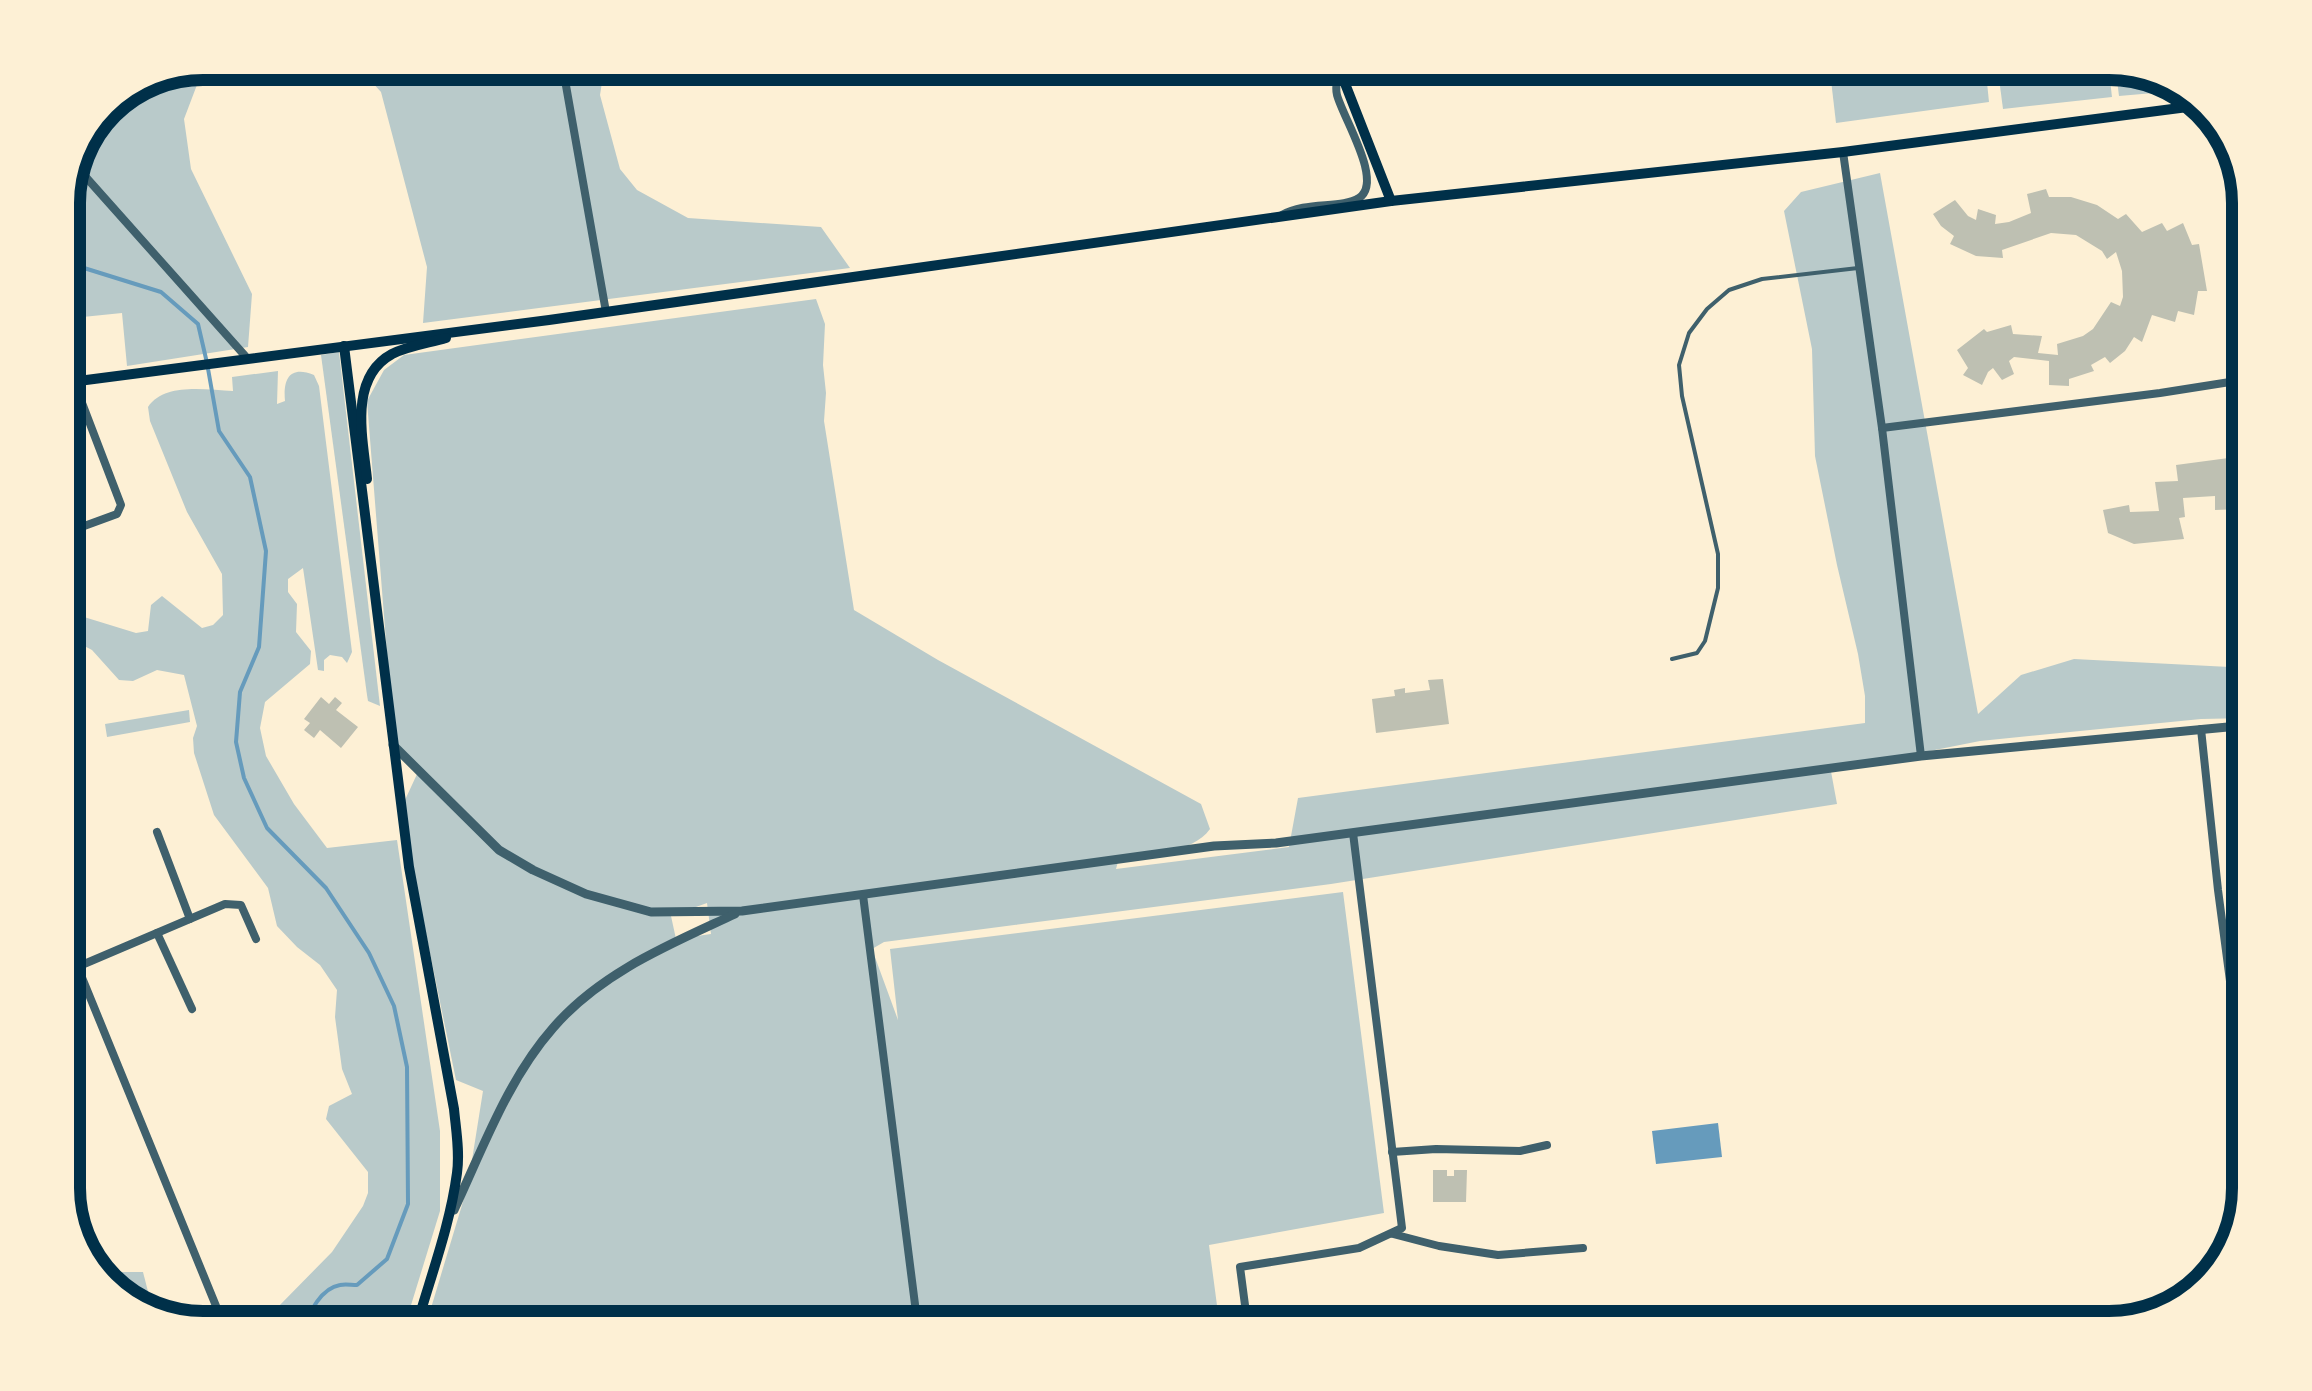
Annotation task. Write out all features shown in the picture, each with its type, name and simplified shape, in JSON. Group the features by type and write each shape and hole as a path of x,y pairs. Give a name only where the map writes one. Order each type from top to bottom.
{"main road":[{"path":"1344,80 1391,201"},
{"path":"80,380 606,312 1391,201 1843,152 2186,107"},
{"path":"367,538 362,420 366,386 381,361 397,351 476,329"},
{"path":"344,346 409,867 458,1150 458,1173 421,1311"}],"street":[{"path":"565,80 606,312"},
{"path":"1278,217 1294,208 1354,200 1367,189 1368,173 1336,92 1337,80"},
{"path":"1843,152 1882,428 1921,756"},
{"path":"83,174 247,358"},
{"path":"1882,428 2232,382"},
{"path":"80,410 121,505 117,514 80,528"},
{"path":"393,745 499,850 586,894 651,912 742,910 1921,756 2232,726"},
{"path":"2201,729 2232,993"},
{"path":"157,832 190,919"},
{"path":"1246,1311 1240,1266 1359,1248 1402,1228 1353,833"},
{"path":"863,895 916,1311"},
{"path":"80,967 225,904 236,903 245,909 256,939"},
{"path":"445,1228 519,1075 554,1026 594,990 646,956 742,910"},
{"path":"157,933 192,1009"},
{"path":"80,975 218,1311"},
{"path":"1392,1152 1520,1151 1546,1145"},
{"path":"1393,1234 1498,1255 1583,1248"}],"lane":[{"path":"1672,660 1697,653 1705,641 1718,588 1718,554 1690,437 1679,365 1689,332 1729,290 1762,279 1858,268"}],"shaded area":[{"path":"199,80 184,119 191,169 252,294 248,347 127,366 122,313 80,317 80,195 84,171 101,135 116,116 156,89"},
{"path":"370,80 602,80 600,95 620,169 637,190 688,218 821,227 850,268 423,323 427,267 381,92"},
{"path":"1831,80 1987,80 1989,102 1836,123"},
{"path":"1999,80 2110,80 2112,97 2003,109"},
{"path":"2117,81 2162,92 2119,96"},
{"path":"1880,173 1978,714 2021,675 2074,659 2232,667 2232,718 1980,741 1844,768 1830,766 1837,804 1331,884 884,942 872,949 898,1020 890,949 1343,892 1384,1213 1209,1245 1218,1311 430,1311 468,1185 483,1091 456,1080 413,870 405,800 418,772 394,742 367,401 384,370 404,355 816,299 825,324 824,421 854,610 1201,804 1210,829 1202,837 1181,848 1119,858 1116,869 1289,847 1298,798 1865,723 1858,654 1815,456 1812,349 1784,211 1801,192","holes":["707,903 711,934 676,939 671,916"]},
{"path":"339,352 380,706 368,701 321,355"},
{"path":"278,371 277,404 285,401 285,387 293,373 314,375 319,386 352,652 347,663 342,657 330,655 324,660 324,671 318,670 303,568 288,579 288,592 297,604 296,632 311,651 310,664 265,702 260,728 266,756 294,804 327,848 397,840 440,1131 440,1211 409,1311 276,1311 332,1252 368,1193 368,1172 326,1119 329,1106 352,1094 342,1069 335,1017 337,990 320,965 277,926 268,888 214,815 194,753 197,726 184,675 157,670 133,681 119,680 92,650 80,644 80,617 136,633 148,631 151,605 162,596 202,628 213,625 223,615 222,574 187,512 148,407 155,399 175,391 233,391 232,377"},
{"path":"189,710 190,722 107,737 105,724"},
{"path":"113,1272 143,1272 150,1299"}],"water":[{"path":"1718,1123 1722,1157 1656,1164 1652,1131"}],"building":[{"path":"2046,189 2049,197 2071,197 2097,205 2118,219 2126,214 2142,232 2162,223 2167,231 2183,223 2192,245 2199,244 2207,291 2198,291 2194,315 2178,311 2175,322 2152,315 2142,342 2134,337 2110,363 2105,357 2091,365 2094,371 2069,379 2069,386 2049,385 2049,361 2014,357 2009,361 2014,374 2002,380 1993,368 1982,385 1963,375 1968,368 1957,350 1984,329 1987,332 2011,325 2013,334 2042,336 2038,353 2058,355 2057,344 2093,329 2111,302 2120,306 2123,297 2122,271 2116,252 2107,259 2102,251 2076,235 2051,233 2002,250 2003,258 1976,256 1950,244 1954,236 1933,214 1955,200 1976,220 1978,209 1996,215 1995,224 2009,222 2031,213 2027,194"},
{"path":"2232,458 2232,509 2215,510 2215,496 2183,498 2185,517 2179,518 2184,539 2134,544 2108,533 2103,510 2129,505 2130,512 2159,511 2155,482 2178,481 2176,465"},
{"path":"1443,679 1449,724 1376,733 1372,699 1395,696 1394,690 1405,688 1405,693 1430,690 1428,680"},
{"path":"321,697 329,704 335,697 342,703 336,710 358,727 341,748 320,730 314,738 304,730 310,723 304,719"},
{"path":"1433,1170 1447,1170 1447,1176 1454,1176 1454,1170 1467,1170 1466,1202 1433,1202"}],"waterway":[{"path":"80,269 161,292 198,324 219,431 250,477 266,551 259,647 240,692 236,742 244,778 267,828 326,888 369,953 394,1006 407,1067 408,1204 387,1259 357,1285 340,1285 327,1291 312,1311"}]}
